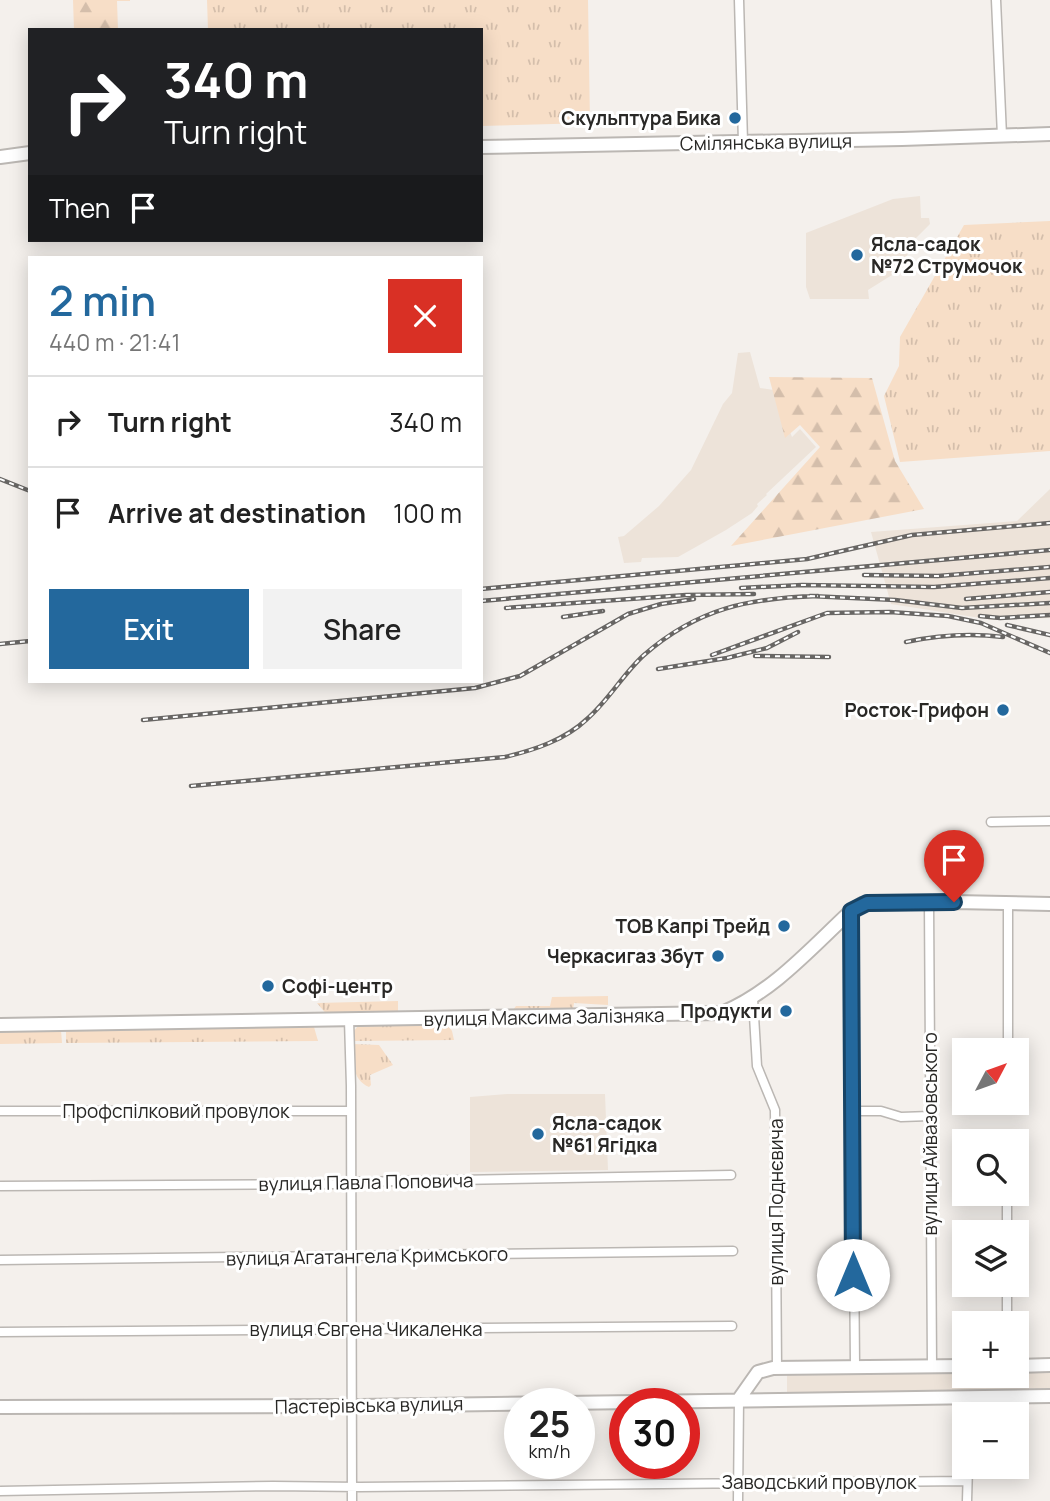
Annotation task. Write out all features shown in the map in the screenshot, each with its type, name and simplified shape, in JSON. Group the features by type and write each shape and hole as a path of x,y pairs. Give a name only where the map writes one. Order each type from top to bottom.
{"main road":[{"name":"Смілянська вулиця","path":"483,147 1050,134"},
{"path":"4,155 28,153"},
{"name":"вулиця Максима Залізняка","path":"0,1026 722,1013 753,999 851,911 867,903 1050,904"},
{"path":"1029,1366 1050,1365"},
{"path":"738,1399 758,1373 777,1368 952,1366"},
{"name":"Пастерівська вулиця","path":"0,1407 352,1406 1050,1396"}],"street":[{"path":"738,0 743,142"},
{"path":"996,0 1002,136"},
{"path":"991,822 1050,821"},
{"name":"вулиця Айвазовського","path":"929,903 932,1366"},
{"path":"1008,903 1008,1038"},
{"path":"851,911 855,1366"},
{"name":"вулиця Поднєвича","path":"753,999 757,1066 775,1110 777,1368"},
{"path":"349,1020 352,1501"},
{"name":"Профспілковий провулок","path":"0,1111 351,1111"},
{"path":"853,1111 881,1111 901,1117 930,1115"},
{"name":"вулиця Павла Поповича","path":"0,1186 329,1184 731,1175"},
{"name":"вулиця Агатангела Кримського","path":"0,1260 733,1251"},
{"name":"вулиця Євгена Чикаленка","path":"0,1332 732,1326"},
{"path":"968,1396 968,1402"},
{"path":"738,1399 738,1501"},
{"path":"967,1481 967,1501"},
{"name":"Заводський провулок","path":"0,1491 273,1486 967,1481"}],"shaded area":[{"name":"Ясла-садок №72 Струмочок","path":"920,196 921,218 929,218 930,224 915,239 900,270 868,290 869,299 810,299 806,287 806,233 893,199"},
{"path":"750,352 760,388 774,390 792,437 800,429 816,447 766,494 752,513 726,530 678,557 642,558 641,562 624,563 618,537 624,536 659,506 691,470 723,404 732,393 738,353"},
{"path":"1050,489 1050,618 993,620 891,604 871,532 1017,521"},
{"name":"Ясла-садок №61 Ягідка","path":"507,1094 605,1094 608,1170 470,1172 470,1097"},
{"path":"952,1370 952,1388 1029,1388 1029,1370 1050,1370 1050,1392 787,1393 787,1371"}],"green space":[{"path":"73,0 130,0 117,1 118,28 74,28"},
{"path":"207,0 588,0 590,123 483,126 483,28 208,28"},
{"path":"1050,221 1050,451 900,462 884,396 899,366 900,337 964,225"},
{"path":"769,377 872,378 895,461 924,509 731,546 820,447 800,425 785,438"},
{"path":"608,996 608,1005 574,1003 573,1009 554,1009 546,1013 513,1010 516,1006 550,1006 552,997"},
{"path":"398,1001 398,1013 328,1016 317,1003"},
{"path":"447,1024 454,1040 353,1041 353,1032 358,1026"},
{"path":"314,1027 318,1041 66,1043 66,1030"},
{"path":"61,1030 62,1043 0,1044 0,1031"},
{"path":"353,1044 379,1045 393,1065 370,1075 369,1087 363,1084 356,1074"}],"railway":[{"path":"0,479 28,490"},
{"path":"483,589 807,559 912,535 1050,523"},
{"path":"483,601 1050,550"},
{"path":"864,575 938,576 1050,567"},
{"path":"741,588 802,585 934,587 1050,578"},
{"path":"966,599 1050,592"},
{"path":"506,608 686,595 754,594"},
{"path":"810,596 895,600 962,608 1050,603"},
{"path":"191,786 505,757 527,751 549,743 578,726 595,712 644,655 684,626 705,616 747,603 818,596"},
{"path":"143,720 475,688 520,676 628,614 661,604 694,599"},
{"path":"563,617 603,611"},
{"path":"712,655 827,613 890,612 948,616 981,623 1050,653"},
{"path":"980,616 1000,618 1050,615"},
{"path":"1007,625 1050,635"},
{"path":"658,669 727,658 767,648 798,632"},
{"path":"906,642 954,635 1003,637"},
{"path":"0,644 28,641"},
{"path":"755,656 829,657"}],"place":[{"name":"Cкульптура Бика","path":"735,118"},
{"name":"Ясла-садок №72 Струмочок","path":"857,255"},
{"name":"Росток-Грифон","path":"1003,710"},
{"name":"ТОВ Капрі Трейд","path":"784,926"},
{"name":"Черкасигаз Збут","path":"718,956"},
{"name":"Софі-центр","path":"268,986"},
{"name":"Продукти","path":"786,1011"},
{"name":"Ясла-садок №61 Ягідка","path":"538,1134"}],"route":[{"path":"853,1275 851,911 867,903 954,902"}]}
